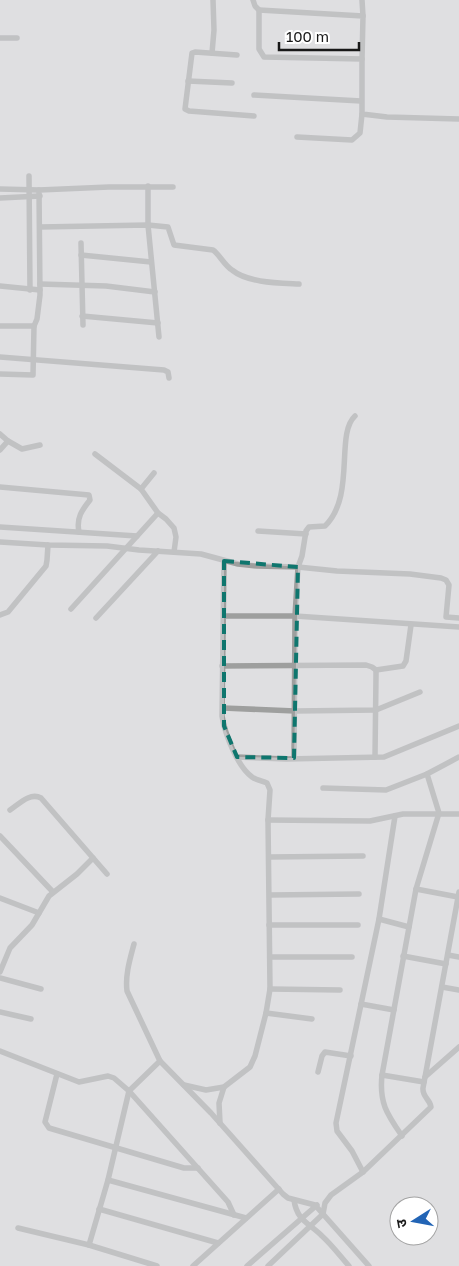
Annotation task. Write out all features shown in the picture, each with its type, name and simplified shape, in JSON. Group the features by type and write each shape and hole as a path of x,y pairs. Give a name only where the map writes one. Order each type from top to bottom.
{"street":[{"path":"212,54 214,30 213,0"},
{"path":"253,0 259,10 363,16"},
{"path":"297,137 352,140 360,133 362,114 362,0"},
{"path":"259,10 259,49 264,57 362,59"},
{"path":"0,38 17,38"},
{"path":"237,55 192,53 185,108 186,110 254,116"},
{"path":"188,80 232,83"},
{"path":"254,95 361,101"},
{"path":"362,114 387,117 459,119"},
{"path":"29,176 30,290"},
{"path":"148,186 148,225 159,337"},
{"path":"0,189 173,187"},
{"path":"0,374 33,376 34,326 37,319 40,287 40,190"},
{"path":"0,198 40,196"},
{"path":"40,227 148,225 168,227 173,243 177,246 215,251 228,267 241,275 271,282 299,284"},
{"path":"81,243 83,324"},
{"path":"81,255 151,262"},
{"path":"0,286 30,290 40,287 82,285 155,292"},
{"path":"82,316 158,323"},
{"path":"0,326 34,326"},
{"path":"0,357 164,370 168,372 169,378"},
{"path":"294,758 295,616 298,567 306,534 310,528 324,526 338,506 342,491 348,430 355,416"},
{"path":"0,434 22,449 40,445"},
{"path":"0,450 8,441"},
{"path":"95,454 140,489 158,513 174,528 176,537 174,552"},
{"path":"140,489 154,474"},
{"path":"0,487 89,495 90,500 81,511 78,520 79,532"},
{"path":"71,609 158,513"},
{"path":"0,528 137,536"},
{"path":"258,531 306,534"},
{"path":"0,542 108,546 201,554 224,561 257,566 410,574 441,578 446,580 449,585 446,617 459,618"},
{"path":"0,615 8,612 46,566 48,545"},
{"path":"96,618 158,551"},
{"path":"184,1085 206,1090 224,1087 246,1071 253,1063 270,989 269,787 264,782 252,778 237,757 224,726 222,716 224,561"},
{"path":"224,616 295,616 459,627"},
{"path":"222,666 366,665 376,670 403,666 406,661 411,625"},
{"path":"375,757 376,670"},
{"path":"223,708 376,710 420,692"},
{"path":"237,757 375,757 391,755 459,726"},
{"path":"323,788 386,790 427,774 459,757"},
{"path":"402,1136 383,1104 380,1090 416,889 439,814 427,774"},
{"path":"10,810 29,797 37,796 42,798 107,874"},
{"path":"268,820 370,821 403,814 459,814"},
{"path":"363,1172 352,1151 337,1131 336,1123 378,919 395,816"},
{"path":"0,836 53,892"},
{"path":"269,857 363,856"},
{"path":"0,972 10,948 32,925 49,896 93,858"},
{"path":"268,1266 323,1214 325,1204 338,1188 363,1172 431,1107 431,1103 423,1094 424,1079 448,954 457,918 458,895 416,889"},
{"path":"270,896 359,894"},
{"path":"0,898 39,913"},
{"path":"378,919 409,927"},
{"path":"269,925 358,925"},
{"path":"134,944 126,982 127,990 160,1061 220,1123 288,1198 315,1205 369,1266"},
{"path":"448,954 459,957"},
{"path":"403,956 446,964"},
{"path":"270,958 352,957"},
{"path":"0,978 41,989"},
{"path":"442,987 459,990"},
{"path":"270,989 340,990"},
{"path":"361,1004 394,1010"},
{"path":"0,1012 32,1020"},
{"path":"266,1013 312,1019"},
{"path":"382,1076 424,1079 459,1047"},
{"path":"0,1051 78,1082 108,1076 114,1078 129,1092 228,1202 234,1215"},
{"path":"318,1072 322,1056 325,1052 351,1056"},
{"path":"89,1245 108,1180 129,1092 160,1061"},
{"path":"57,1074 44,1122 47,1126 184,1168 198,1168"},
{"path":"220,1123 219,1103 224,1087"},
{"path":"108,1180 246,1218"},
{"path":"193,1266 280,1190"},
{"path":"294,1200 300,1218 322,1236 349,1266"},
{"path":"247,1266 315,1205 325,1204"},
{"path":"99,1209 218,1243"},
{"path":"18,1228 89,1245 156,1266"}],"highlighted area":[{"path":"224,561 298,567 294,758 237,757 224,726"}]}
